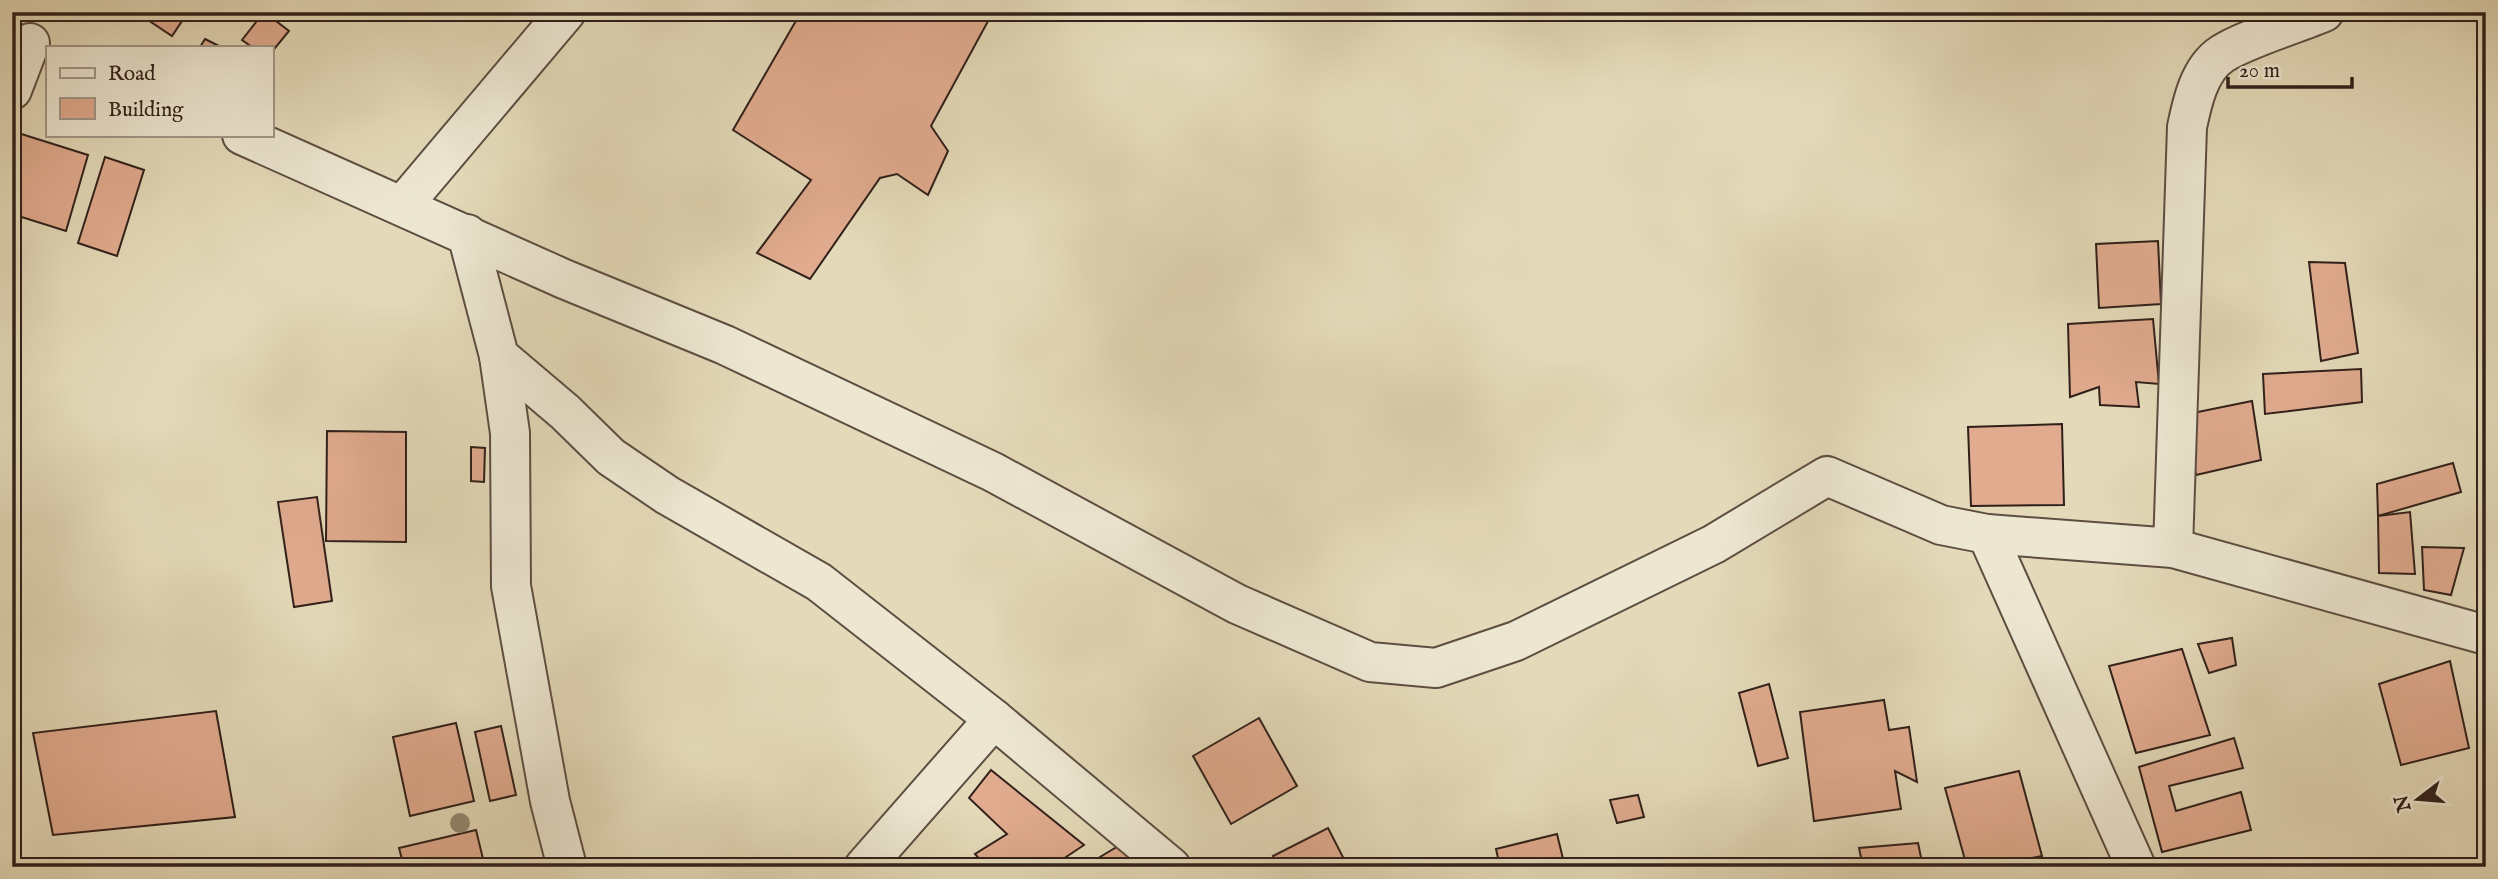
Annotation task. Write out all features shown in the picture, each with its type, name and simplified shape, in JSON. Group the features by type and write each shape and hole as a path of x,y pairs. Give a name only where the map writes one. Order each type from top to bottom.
{"street":[{"path":"403,205 566,12"},
{"path":"2173,548 2187,127 2192,101 2202,79 2220,55 2324,12"},
{"path":"12,90 30,43"},
{"path":"244,136 564,279 725,345 981,466 1237,604 1370,662 1436,668 1516,641 1714,544 1827,476 1941,525 1987,534 2173,548 2486,635"},
{"path":"467,234 499,356 510,433 511,586 550,800 566,867"},
{"path":"499,356 565,412 611,457 667,495 819,582 994,719 1171,867"},
{"path":"1987,534 2136,867"},
{"path":"864,867 994,719"}],"building":[{"path":"136,12 188,12 172,36"},
{"path":"264,12 289,31 273,51 273,46 251,46 242,40"},
{"path":"801,12 993,12 931,126 948,151 928,195 897,174 880,178 810,279 757,253 811,180 733,130"},
{"path":"205,39 219,46 201,46"},
{"path":"15,132 88,155 66,231 12,214 12,141"},
{"path":"105,157 144,170 117,256 78,243"},
{"path":"2158,241 2161,304 2099,308 2096,244"},
{"path":"2309,262 2345,263 2358,353 2321,361"},
{"path":"2153,319 2159,384 2136,382 2139,407 2100,405 2099,387 2070,397 2068,324"},
{"path":"2361,369 2362,402 2265,414 2263,374"},
{"path":"2252,401 2261,460 2196,475 2183,415"},
{"path":"2062,424 2064,505 1971,506 1968,427"},
{"path":"327,431 406,432 406,542 326,541"},
{"path":"471,447 485,448 484,482 471,481"},
{"path":"2453,463 2461,492 2378,516 2377,484"},
{"path":"317,497 332,601 294,607 278,502"},
{"path":"2410,512 2415,574 2379,573 2378,516"},
{"path":"2422,547 2464,548 2451,595 2424,590"},
{"path":"2232,638 2236,665 2209,673 2198,644"},
{"path":"2182,649 2210,735 2136,753 2109,666"},
{"path":"2450,661 2469,748 2401,765 2379,684"},
{"path":"1769,684 1788,758 1758,766 1739,693"},
{"path":"1884,700 1889,730 1909,727 1917,782 1895,771 1901,809 1814,821 1800,712"},
{"path":"216,711 235,817 53,835 33,733"},
{"path":"1259,718 1297,786 1231,824 1193,756"},
{"path":"456,723 474,801 410,816 393,737"},
{"path":"501,726 516,795 490,801 475,732"},
{"path":"2234,738 2243,768 2169,786 2176,811 2241,792 2251,830 2162,852 2139,767"},
{"path":"991,770 1084,845 1051,867 986,867 975,854 1007,834 969,798"},
{"path":"2019,771 2042,856 1987,867 1967,867 1945,788"},
{"path":"1638,795 1644,817 1617,823 1610,800"},
{"path":"1328,828 1348,867 1279,867 1273,856"},
{"path":"476,830 485,867 404,867 399,848"},
{"path":"1557,834 1565,867 1500,867 1496,849"},
{"path":"1918,843 1923,867 1863,867 1859,848"},
{"path":"1120,845 1142,867 1099,867 1095,860"},
{"path":"2023,860 2023,867 2000,867"}]}
